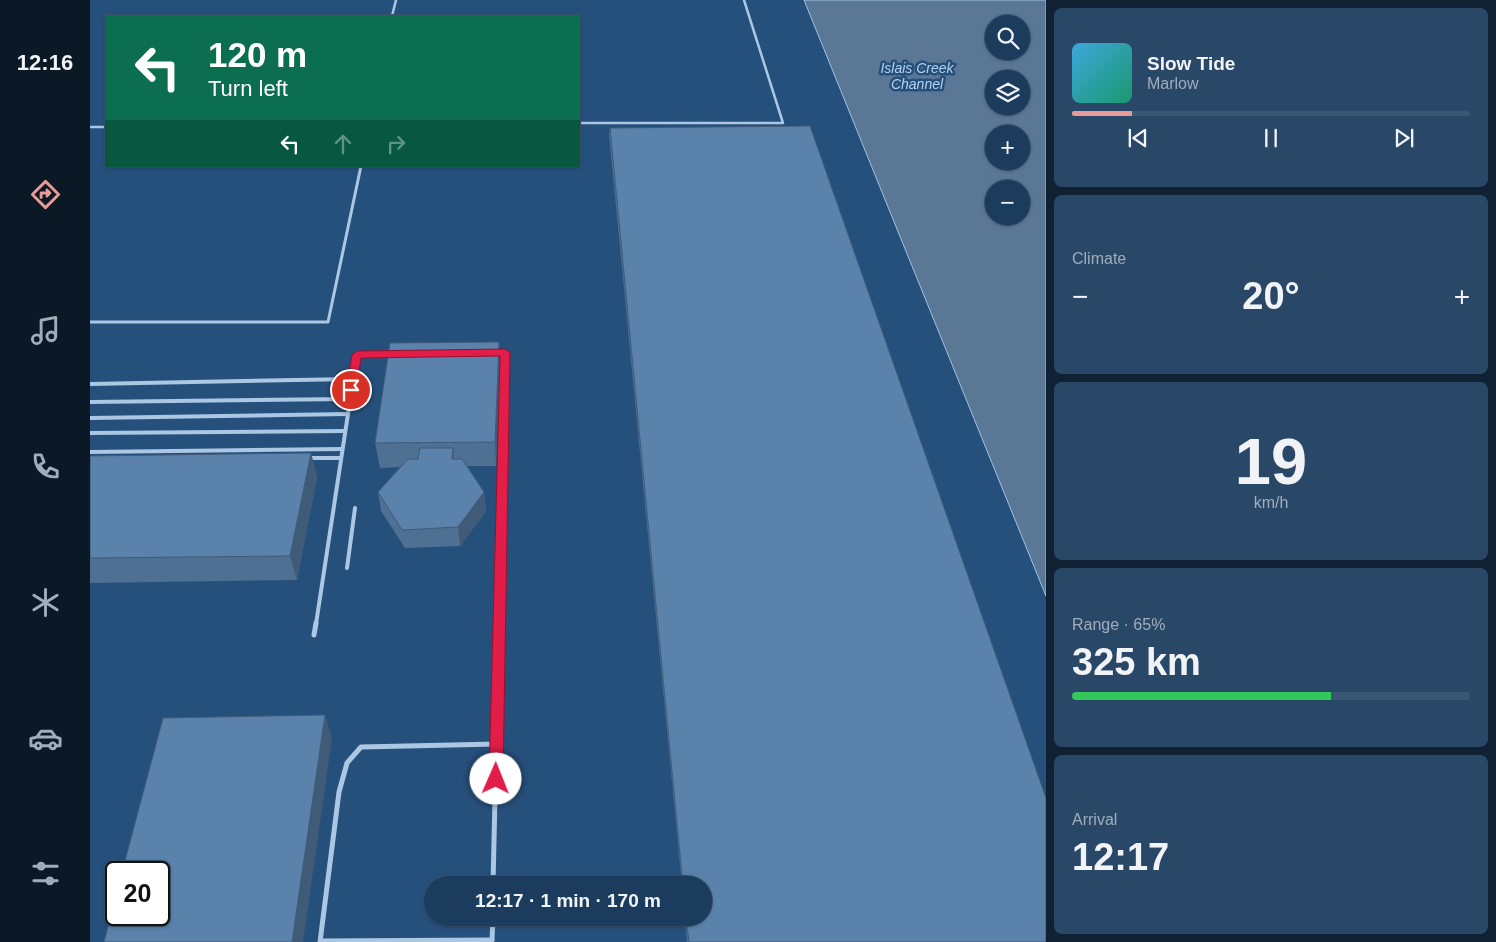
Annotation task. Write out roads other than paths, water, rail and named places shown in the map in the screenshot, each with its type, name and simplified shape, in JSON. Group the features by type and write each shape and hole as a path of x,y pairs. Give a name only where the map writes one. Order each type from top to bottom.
{"lane":[{"path":"392,15 396,0"},
{"path":"580,123 783,122 744,0"},
{"path":"90,127 105,126"},
{"path":"90,322 328,322 361,167"},
{"path":"486,352 505,352 493,876"},
{"path":"314,635 357,355 396,354"},
{"path":"90,384 352,378"},
{"path":"90,402 349,399"},
{"path":"90,418 347,414"},
{"path":"90,433 344,431"},
{"path":"90,452 342,449"},
{"path":"302,458 341,458"},
{"path":"347,568 355,508"},
{"path":"493,926 492,941 321,942 339,792 347,763 361,747 496,744"}],"water":[{"name":"Islais Creek Channel","path":"804,0 1046,0 1046,596"}]}
